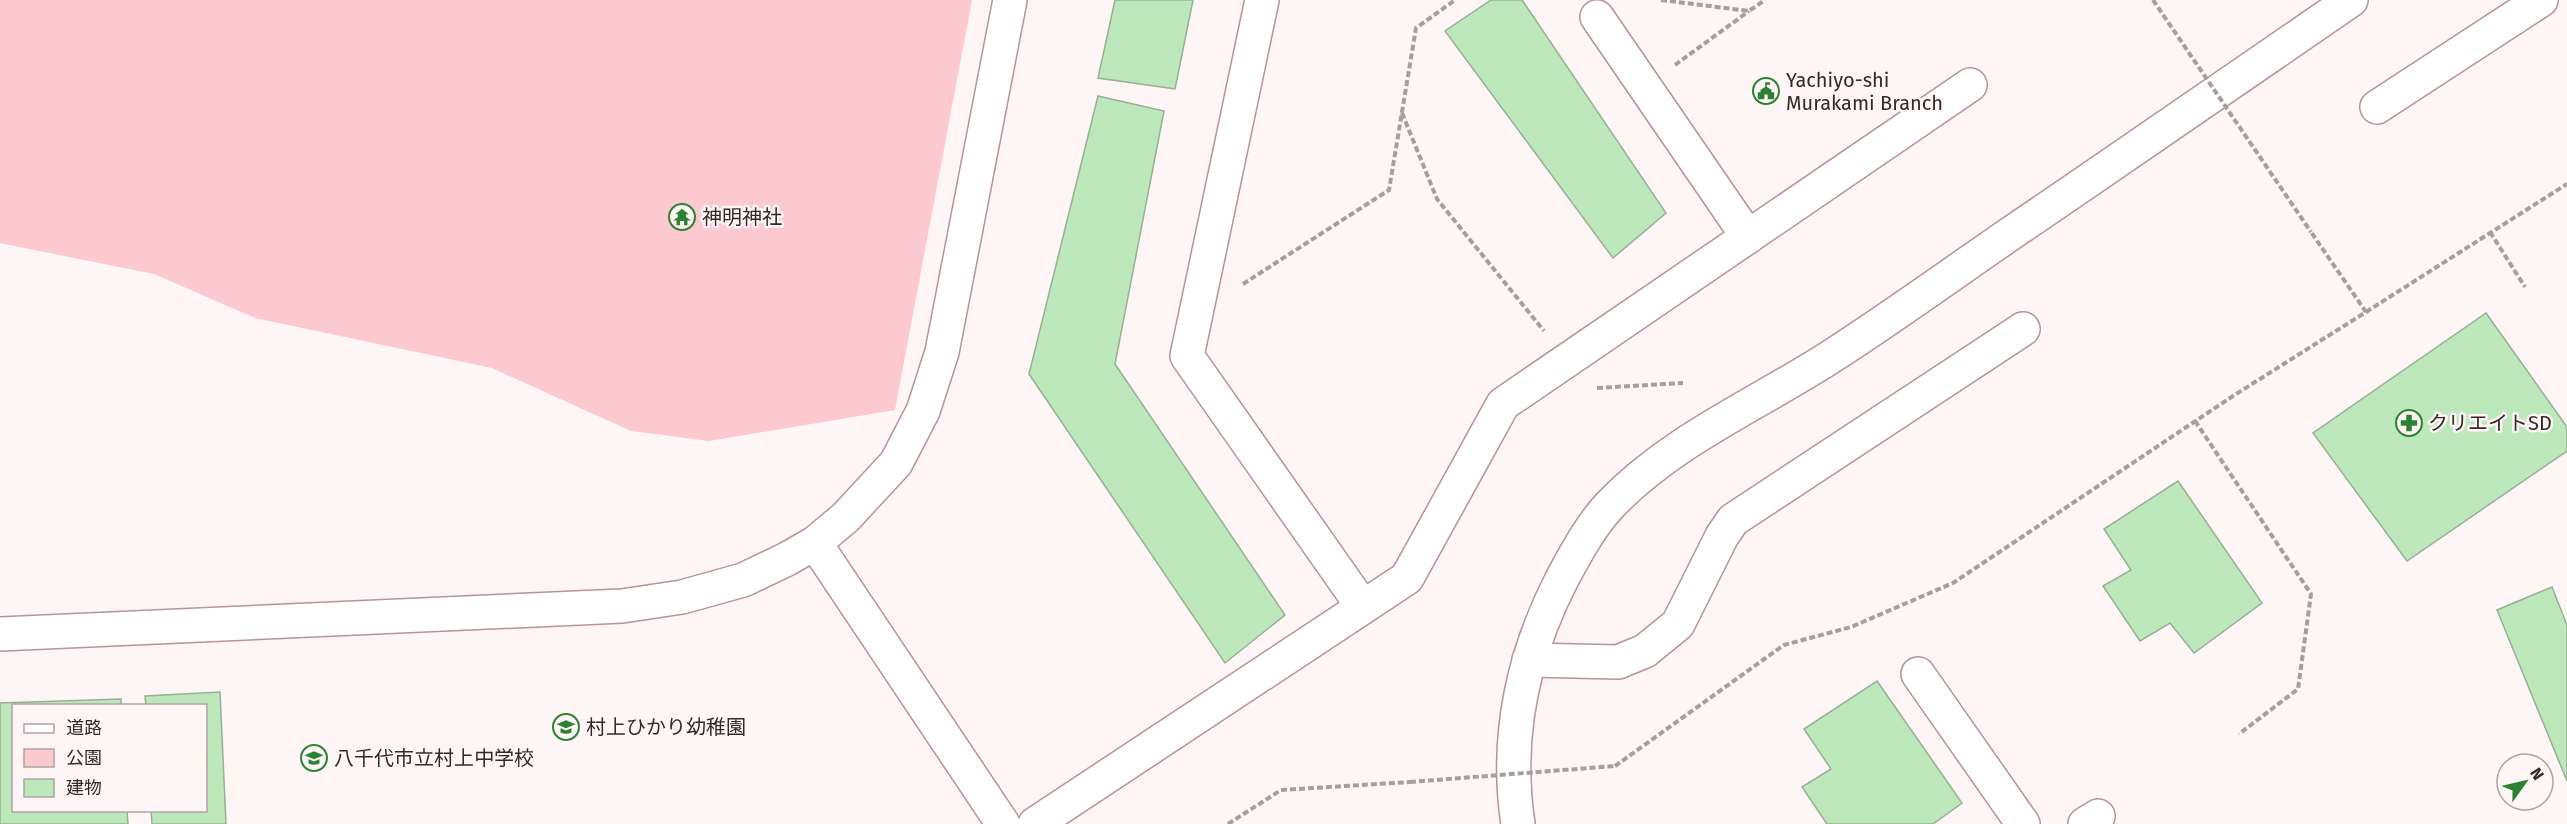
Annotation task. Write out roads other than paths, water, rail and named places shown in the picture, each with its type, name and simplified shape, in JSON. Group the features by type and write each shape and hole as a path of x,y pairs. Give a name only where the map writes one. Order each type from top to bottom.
{"street":[{"path":"0,634 621,606 682,597 743,580 787,560 815,543 846,517 896,463 923,411 942,352 1010,0"},
{"path":"1262,0 1187,356 1363,607"},
{"path":"1518,824 1513,793 1513,748 1519,699 1529,660 1545,612 1576,552 1609,506 1658,462 1831,357 2351,0"},
{"path":"2377,107 2541,0"},
{"path":"1597,17 1748,237"},
{"path":"1035,824 1407,578 1503,404 1970,85"},
{"path":"1529,660 1618,662 1645,651 1678,624 1722,536 1733,520 2023,329"},
{"path":"815,543 1003,824"},
{"path":"1918,674 2023,824"}],"place":[{"name":"Yachiyo-shi Murakami Branch","path":"1766,91"},
{"name":"神明神社","path":"682,217"},
{"name":"クリエイトSD","path":"2409,423"},
{"name":"村上ひかり幼稚園","path":"566,727"},
{"name":"八千代市立村上中学校","path":"314,758"}]}
